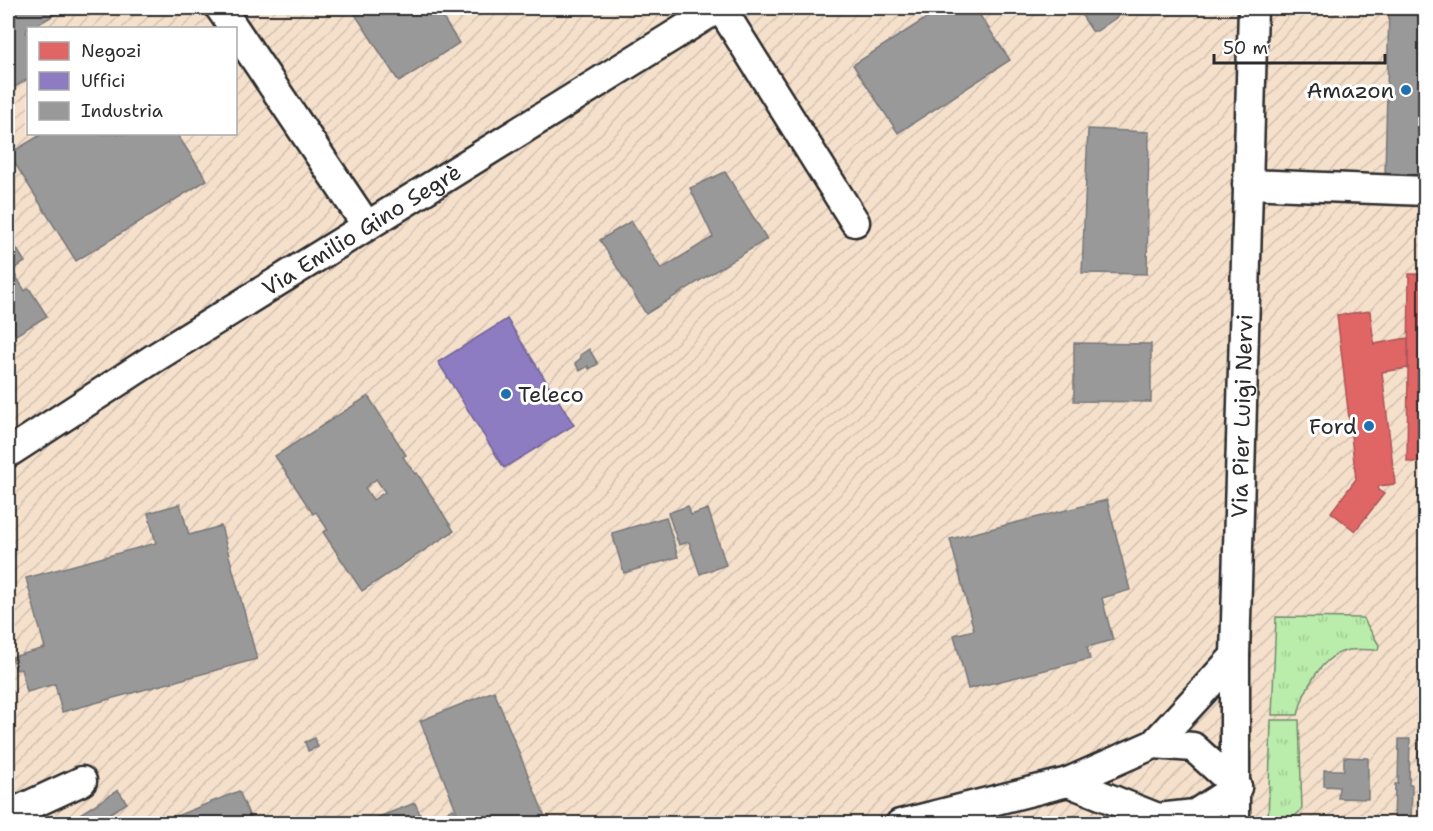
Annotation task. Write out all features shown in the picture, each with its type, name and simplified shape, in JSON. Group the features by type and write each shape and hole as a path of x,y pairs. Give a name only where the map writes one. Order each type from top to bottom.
{"street":[{"path":"220,8 233,27"},
{"path":"720,8 855,222"},
{"name":"Via Emilio Gino Segrè","path":"8,453 164,352 720,8"},
{"name":"Via Pier Luigi Nervi","path":"1235,824 1237,787 1235,656 1253,8"},
{"path":"237,33 367,226"},
{"path":"1247,184 1425,190"},
{"path":"900,824 1068,782 1154,744 1235,656"},
{"path":"1068,782 1161,821 1195,814 1237,787 1193,747 1154,744"},
{"path":"8,814 82,781"}],"shaded area":[{"path":"8,8 1425,8 1425,823 8,823"}],"green space":[{"path":"1276,617 1363,618 1379,645 1378,650 1349,650 1330,658 1309,685 1298,715 1272,715"},
{"path":"1271,720 1299,720 1302,809 1291,819 1279,823 1268,823"}],"building: Negozi":[{"name":"Ford","path":"1409,274 1426,274 1426,462 1407,462"},
{"name":"Ford","path":"1370,311 1374,344 1408,338 1408,368 1382,372 1395,484 1379,486 1378,490 1384,494 1355,531 1331,512 1356,479 1337,315"}],"building: Uffici":[{"name":"Teleco","path":"507,319 574,425 504,468 438,362"}],"building: Industria":[{"path":"8,8 66,8 34,27 27,27 27,80 8,91"},
{"path":"351,8 447,8 439,12 459,43 399,82"},
{"path":"942,8 975,8 1010,60 898,133 853,65"},
{"path":"1077,8 1130,8 1097,31 1092,31"},
{"name":"Amazon","path":"1389,8 1426,8 1426,175 1385,173"},
{"path":"1088,129 1149,132 1147,274 1082,273"},
{"path":"40,135 178,135 207,180 76,261 9,154"},
{"path":"725,172 767,239 646,314 600,240 631,221 661,269 713,237 690,188"},
{"path":"8,235 25,262 12,270 25,291 29,288 47,316 16,335 8,320"},
{"path":"1074,343 1151,344 1151,402 1074,401"},
{"path":"589,349 598,364 580,371 575,363 581,358 580,355"},
{"path":"368,396 406,455 403,457 415,474 417,473 454,531 362,591 323,532 328,530 316,512 313,514 275,456","holes":["376,479 385,492 373,500 365,488"]},
{"path":"1107,500 1130,590 1102,598 1113,640 1087,647 1090,659 968,689 954,635 974,630 950,539"},
{"path":"180,504 189,535 221,526 257,659 62,712 55,684 27,692 21,669 16,670 12,657 45,648 26,578 156,543 148,513"},
{"path":"688,506 691,515 708,509 726,565 700,574 689,542 679,545 668,513"},
{"path":"666,517 678,557 624,573 612,533"},
{"path":"1421,682 1426,682 1426,761 1418,760"},
{"path":"494,691 548,824 462,824 420,721"},
{"path":"315,738 318,747 308,751 305,742"},
{"path":"1399,739 1410,739 1411,824 1394,824"},
{"path":"1344,757 1368,758 1368,799 1338,798 1339,787 1324,786 1324,770 1344,770"},
{"path":"1422,787 1426,787 1426,824 1421,824"},
{"path":"118,790 127,803 94,823 93,821 89,824 75,824 72,819"},
{"path":"239,791 253,824 165,824 164,821"},
{"path":"415,803 423,821 454,809 460,824 379,824 376,818"}],"place":[{"name":"Amazon","path":"1406,90"},
{"name":"Teleco","path":"506,394"},
{"name":"Ford","path":"1369,426"}]}
